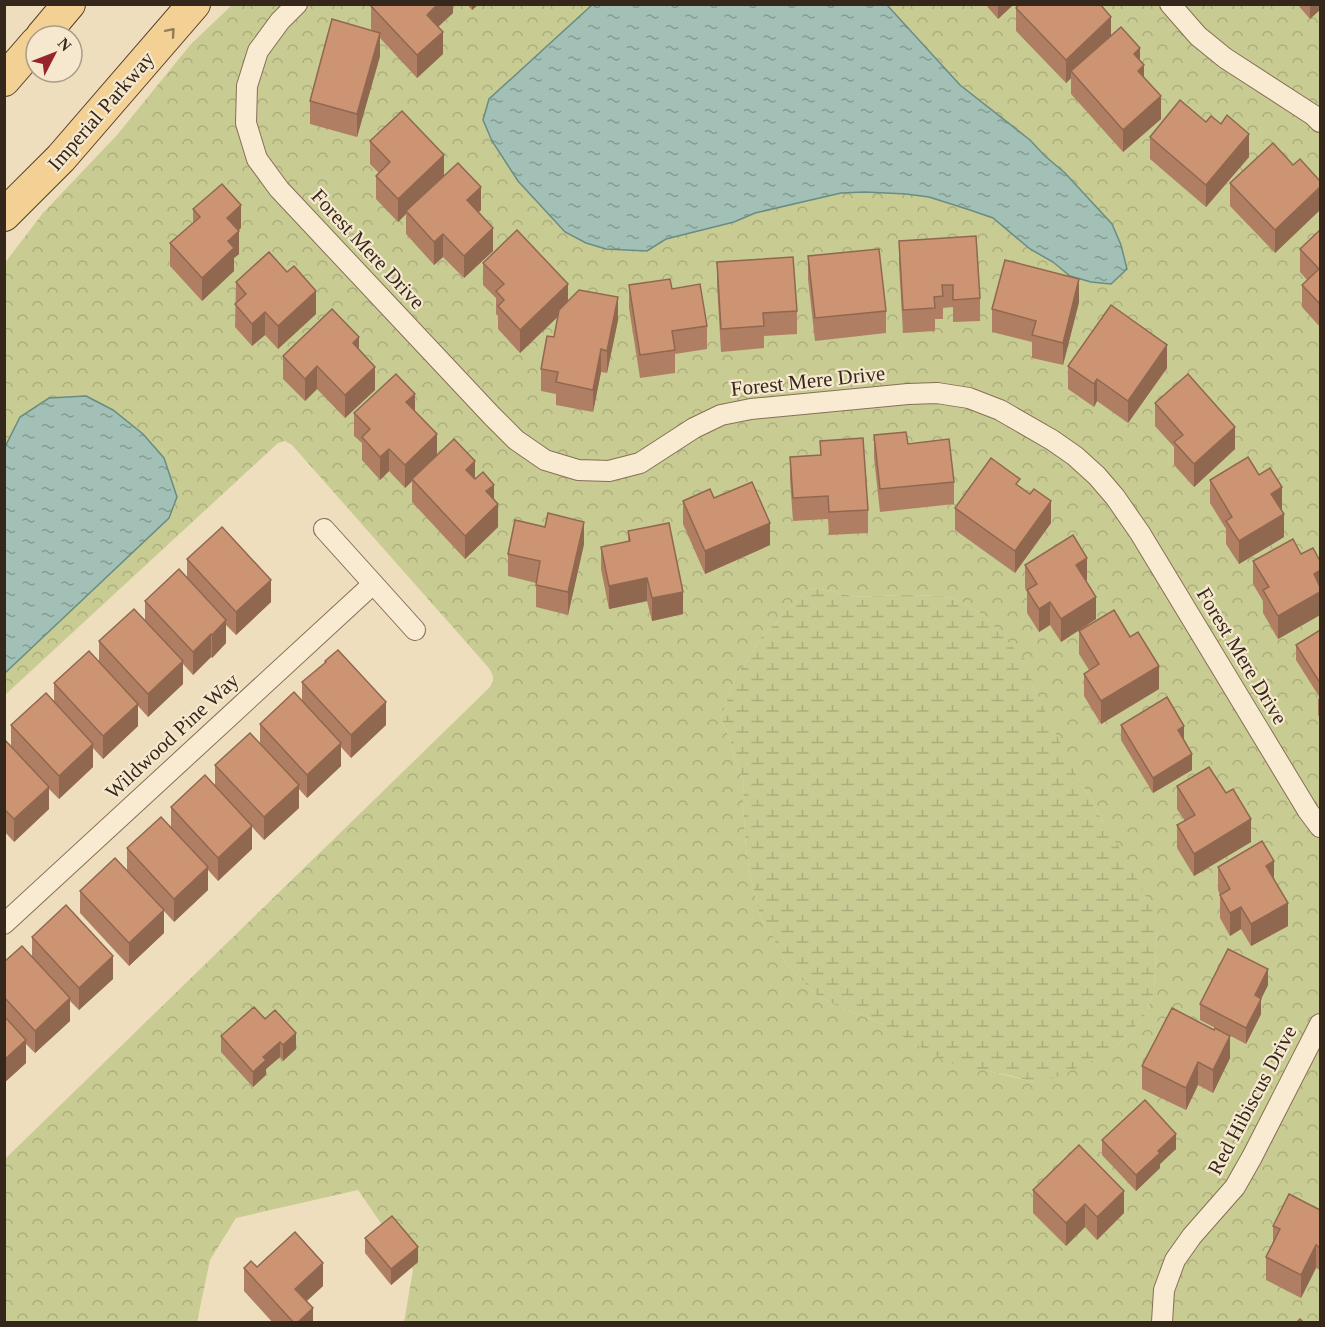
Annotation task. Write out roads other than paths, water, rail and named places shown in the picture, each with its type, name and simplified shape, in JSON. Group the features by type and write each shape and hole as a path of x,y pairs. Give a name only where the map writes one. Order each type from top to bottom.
{"main road":[{"path":"52,24 69,4"},
{"name":"Imperial Parkway","path":"4,215 61,158 194,4"},
{"path":"4,80 24,57"}],"street":[{"name":"Forest Mere Drive","path":"297,4 280,21 258,51 247,86 246,123 257,159 279,189 516,440 545,459 567,467 578,470 609,471 640,463 694,428 721,415 751,409 937,393 969,398 1000,410 1075,456 1115,497 1140,533 1308,811 1320,827"},
{"path":"1170,4 1198,36 1225,58 1313,115 1320,122"},
{"path":"324,529 415,630"},
{"name":"Wildwood Pine Way","path":"4,924 373,584"},
{"name":"Red Hibiscus Drive","path":"1162,1323 1164,1290 1175,1260 1192,1236 1235,1187 1320,1024"}],"water":[{"path":"593,4 887,5 960,85 1030,140 1065,173 1112,224 1121,245 1127,269 1111,284 1091,282 1070,276 1053,262 1030,249 993,218 929,197 865,192 841,193 755,213 734,222 666,239 647,251 606,249 586,243 565,232 518,181 492,141 483,120 489,99"},
{"path":"86,396 113,410 143,434 164,458 177,497 169,518 5,673 5,447 20,417 49,398"}]}
